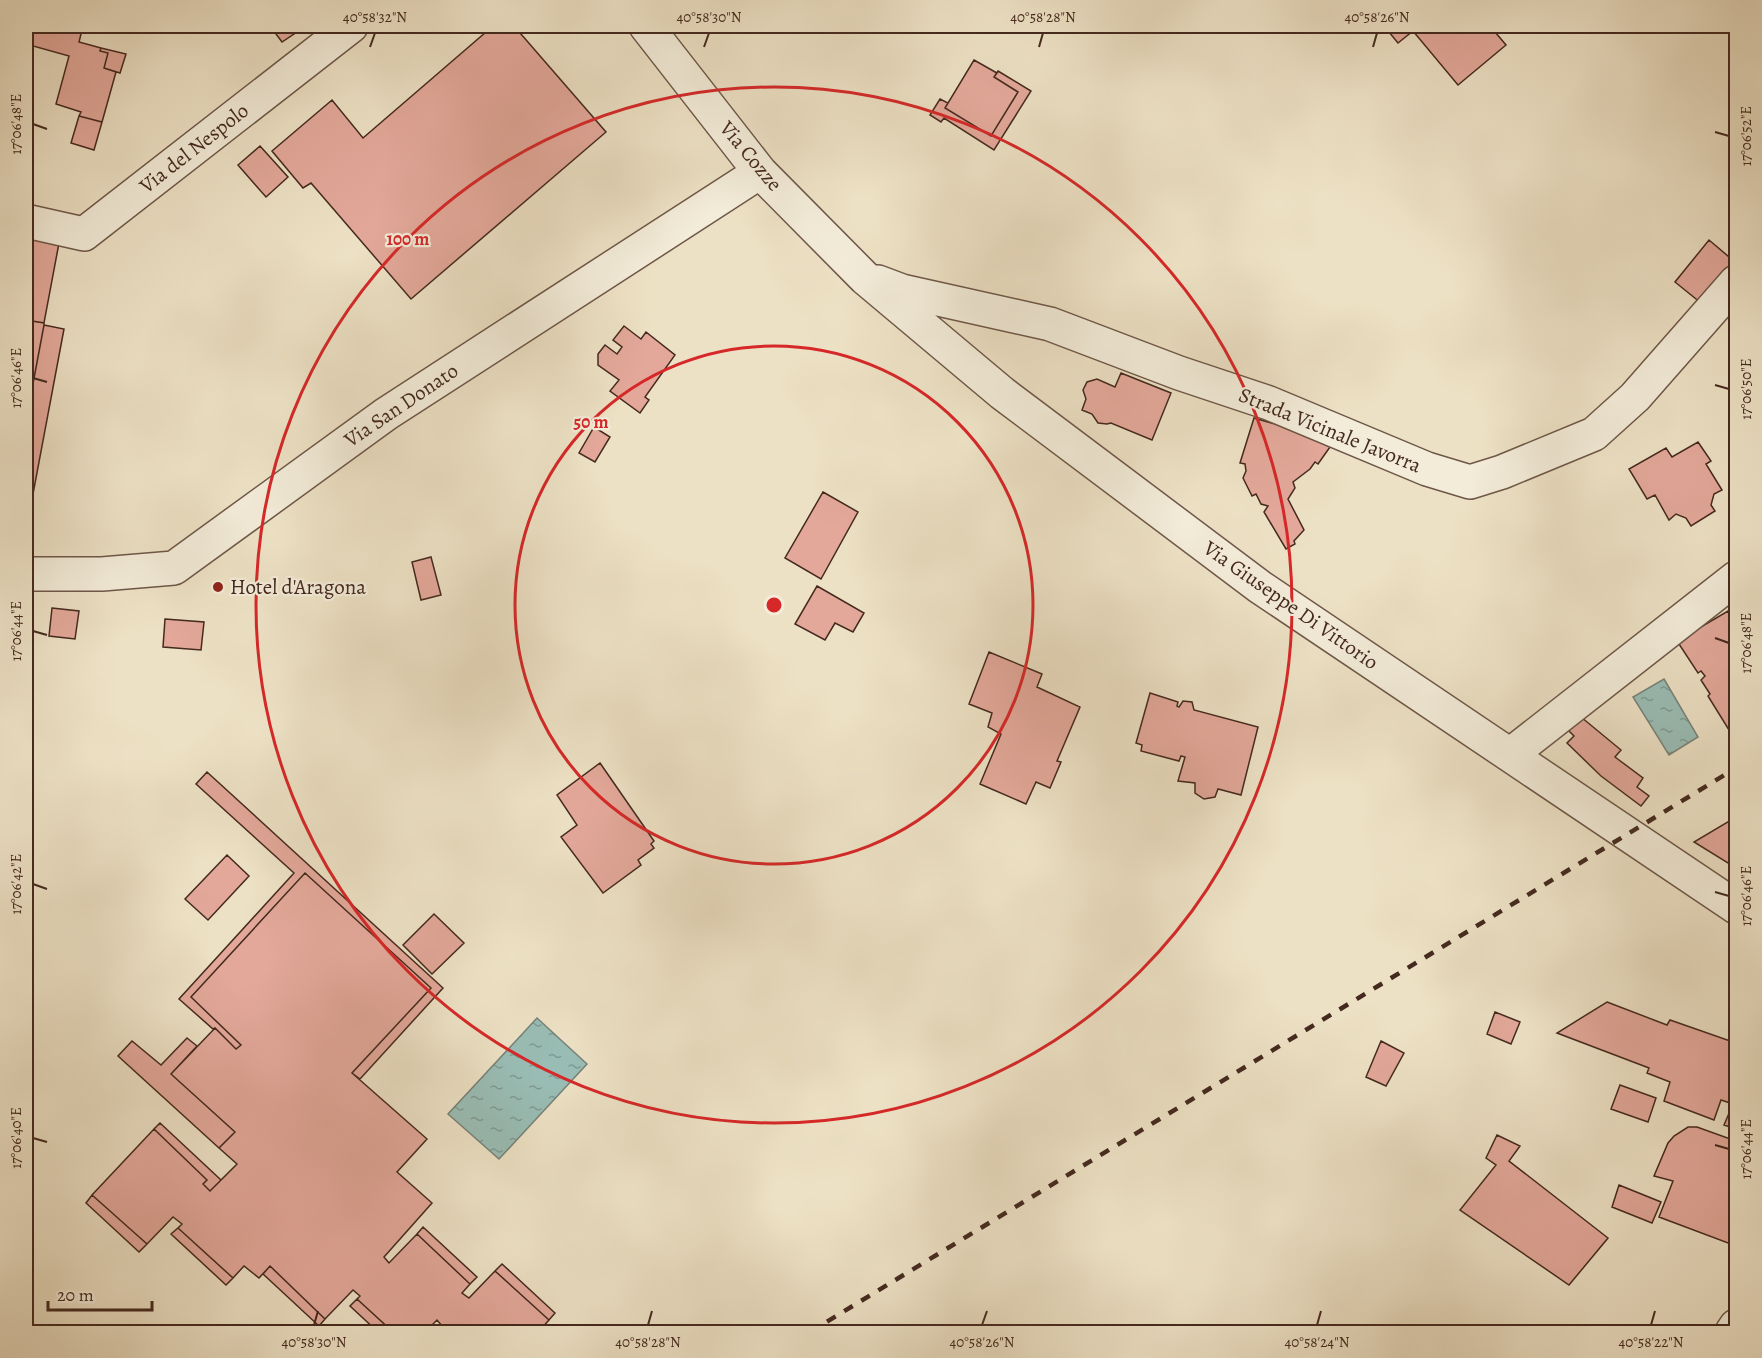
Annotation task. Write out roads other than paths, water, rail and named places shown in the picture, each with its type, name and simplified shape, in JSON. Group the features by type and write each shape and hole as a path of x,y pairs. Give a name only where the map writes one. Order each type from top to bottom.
{"street":[{"name":"Via del Nespolo","path":"26,221 84,234 351,26"},
{"name":"Via Cozze","path":"646,26 760,172 865,278"},
{"name":"Via San Donato","path":"26,574 102,574 174,568 386,414 760,172"},
{"name":"Strada Vicinale Javorra","path":"865,278 902,291 1050,324 1179,374 1269,404 1428,469 1470,482 1502,472 1594,434 1635,398 1737,282"},
{"name":"Via Giuseppe Di Vittorio","path":"865,278 1002,393 1260,587 1737,907"},
{"path":"1510,755 1737,578"},
{"path":"1732,1332 1737,1326"}],"water":[{"path":"1664,679 1698,737 1669,755 1633,697"},
{"path":"537,1018 587,1064 499,1159 448,1114"}],"railway":[{"path":"810,1332 1736,768"}],"place":[{"name":"Hotel d'Aragona","path":"218,587"}]}
